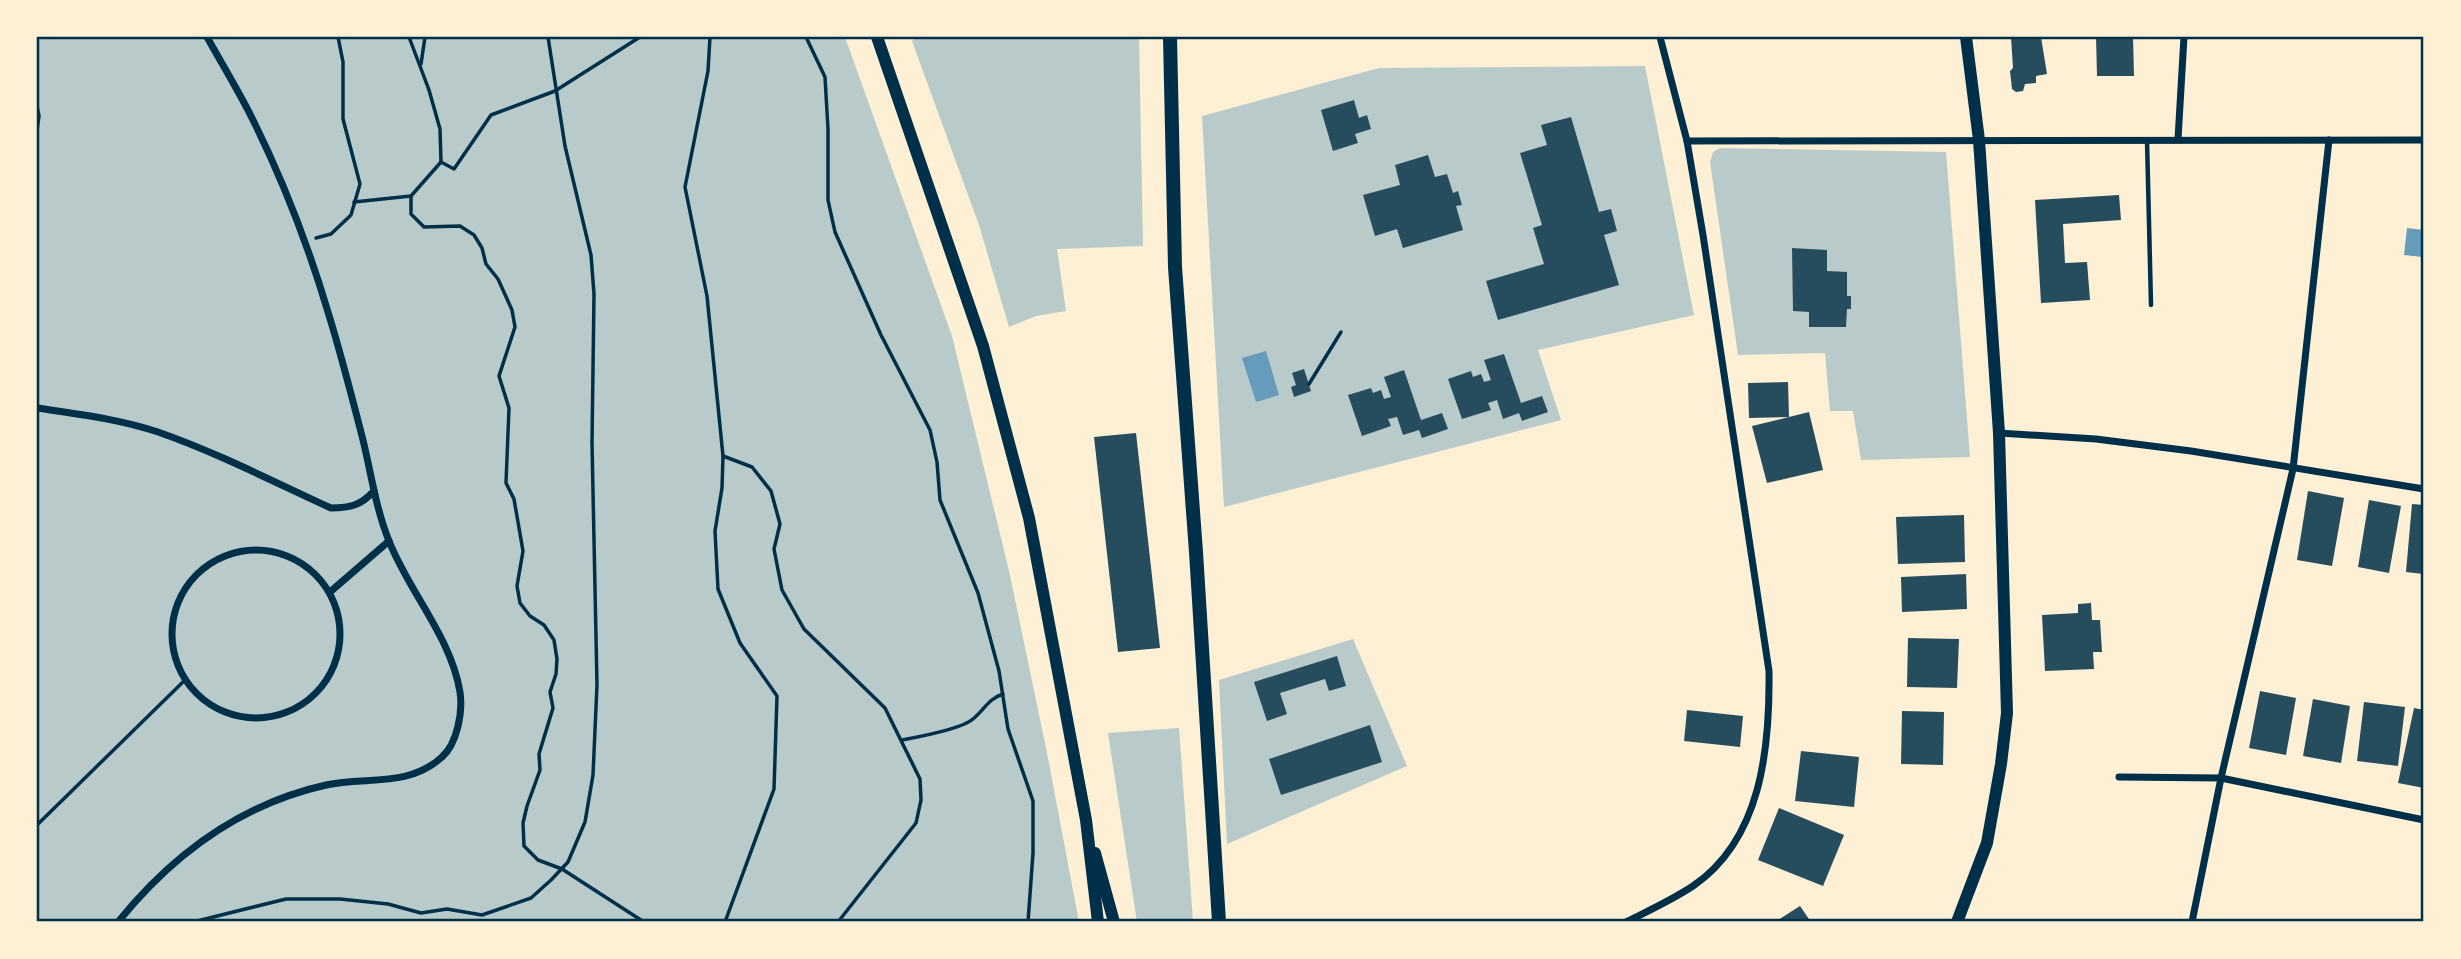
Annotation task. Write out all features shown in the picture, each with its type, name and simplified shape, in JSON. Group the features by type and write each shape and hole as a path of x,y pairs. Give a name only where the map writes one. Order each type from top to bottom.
{"main road":[{"path":"1170,37 1175,267 1219,922"}],"street":[{"path":"118,922 167,867 211,834 289,794 330,784 368,782 426,770 445,755 459,720 461,696 456,672 428,612 389,541 374,491 346,373 305,242 257,129 207,37"},
{"path":"1626,922 1694,886 1726,856 1745,823 1757,791 1766,756 1769,712 1769,671 1687,141 1660,37"},
{"path":"1957,922 1987,843 2007,713 1999,433 1979,139 1966,37"},
{"path":"2178,139 2184,37"},
{"path":"880,39 983,346 1029,518 1086,820 1098,922"},
{"path":"2192,922 2221,778 2293,469 2329,140"},
{"path":"1687,141 2424,140"},
{"path":"37,408 102,417 156,432 216,454 331,508 349,508 363,502 374,491"},
{"path":"1999,433 2096,439 2178,449 2424,489"},
{"path":"330,592 389,541"},
{"path":"247,549 272,550 295,558 315,572 330,592 340,619 341,648 331,676 312,698 288,713 259,719 230,715 205,701 185,680 175,657 171,633 175,608 186,586 202,568 223,555 247,549"},
{"path":"2119,777 2221,778 2424,820"},
{"path":"1086,820 1114,922"}],"lane":[{"path":"2147,139 2151,305"}],"path":[{"path":"305,242 331,234 351,215 360,184 343,119 343,62 338,37"},
{"path":"409,37 421,66 440,129 441,162 411,196 411,214 424,227 460,226 474,235 482,248 486,264 498,279 512,310 514,327 499,376 509,408 506,483 514,499 523,551 517,586 520,603 530,616 544,625 554,640 557,659 556,674 550,692 553,708 539,754 540,770 523,823 524,846 538,860 562,869 644,922"},
{"path":"421,66 425,37"},
{"path":"193,922 286,899 340,899 388,904 421,913 447,909 482,915 531,898 568,862 585,822 593,775 597,685 592,443 594,294 591,255 565,146 548,37"},
{"path":"441,162 454,169 491,115 555,91 640,37"},
{"path":"710,37 708,71 685,187 707,296 723,456 722,488 715,531 718,589 740,643 777,696 774,789 725,922"},
{"path":"806,37 825,77 828,200 835,232 881,335 930,430 937,462 940,500 978,593 999,671 1008,729 1033,801 1033,853 1028,922"},
{"path":"37,62 37,71"},
{"path":"37,106 37,130"},
{"path":"354,202 411,196"},
{"path":"1309,384 1341,332"},
{"path":"723,456 752,467 771,491 780,524 774,549 782,590 804,629 885,708 920,779 921,800 916,823 838,922"},
{"path":"37,825 185,680"},
{"path":"902,740 923,737 971,721 990,698 1003,694"}],"shaded area":[{"path":"37,37 845,37 952,336 1009,571 1079,922 37,922"},
{"path":"918,37 1139,37 1143,246 1057,249 1066,311 1036,316 1009,327 979,225 912,41"},
{"path":"1645,66 1694,315 1538,350 1561,420 1224,507 1202,116 1379,68"},
{"path":"1720,148 1946,152 1970,457 1861,460 1853,411 1830,411 1825,353 1738,355 1710,162 1713,152"},
{"path":"1353,639 1407,766 1227,844 1219,680"},
{"path":"1179,728 1193,922 1137,922 1108,733"}],"water":[{"path":"2407,228 2424,230 2423,257 2404,255"},
{"path":"1266,351 1279,395 1256,402 1242,358"}],"building":[{"path":"2011,37 2041,37 2047,74 2036,76 2036,83 2025,84 2023,91 2016,92 2012,89"},
{"path":"2096,37 2133,37 2134,76 2097,76"},
{"path":"1354,100 1359,118 1367,115 1371,129 1355,134 1358,143 1333,151 1321,110"},
{"path":"1571,117 1599,212 1611,209 1617,231 1604,235 1619,285 1498,320 1486,281 1544,264 1533,228 1542,225 1520,153 1547,145 1541,125"},
{"path":"1428,155 1435,177 1447,174 1453,193 1458,191 1462,205 1456,206 1463,230 1403,248 1397,229 1375,236 1363,195 1400,185 1395,165"},
{"path":"2119,195 2121,220 2063,224 2065,263 2087,262 2090,300 2041,303 2035,200"},
{"path":"1792,248 1827,250 1827,271 1847,272 1847,296 1851,296 1851,309 1847,309 1846,327 1809,327 1809,312 1793,311"},
{"path":"1504,354 1521,403 1542,396 1548,412 1522,421 1519,413 1503,419 1497,400 1488,403 1491,410 1462,419 1448,379 1471,371 1473,377 1481,374 1484,382 1491,380 1484,360"},
{"path":"1304,369 1311,391 1294,397 1291,387 1296,385 1292,373"},
{"path":"1404,370 1421,420 1442,413 1448,429 1422,438 1419,430 1403,435 1397,417 1388,419 1391,426 1362,436 1348,395 1371,388 1373,393 1381,390 1384,399 1391,397 1384,377"},
{"path":"1788,382 1789,417 1749,418 1748,383"},
{"path":"1809,412 1823,470 1767,483 1752,426"},
{"path":"1136,433 1160,648 1118,652 1094,437"},
{"path":"2308,491 2344,498 2332,566 2297,560"},
{"path":"2369,500 2401,506 2389,573 2358,567"},
{"path":"2412,504 2424,505 2424,574 2406,572"},
{"path":"1964,515 1965,562 1898,564 1896,517"},
{"path":"1966,574 1967,609 1902,612 1901,577"},
{"path":"2091,603 2092,620 2100,620 2102,652 2093,652 2094,669 2045,671 2042,615 2078,613 2078,604"},
{"path":"1908,638 1959,639 1957,688 1907,687"},
{"path":"1337,656 1346,686 1329,691 1325,679 1280,693 1287,714 1267,721 1254,682"},
{"path":"2260,691 2296,698 2286,755 2249,748"},
{"path":"2313,699 2350,706 2341,763 2303,756"},
{"path":"2364,702 2405,707 2398,766 2357,761"},
{"path":"2414,708 2424,710 2424,788 2398,783"},
{"path":"1687,710 1743,716 1740,747 1684,741"},
{"path":"1902,711 1944,712 1943,765 1901,764"},
{"path":"1370,725 1382,762 1281,795 1269,759"},
{"path":"1801,751 1859,757 1854,807 1795,801"},
{"path":"1779,808 1844,835 1823,886 1758,860"},
{"path":"1800,906 1811,922 1775,922"}]}
